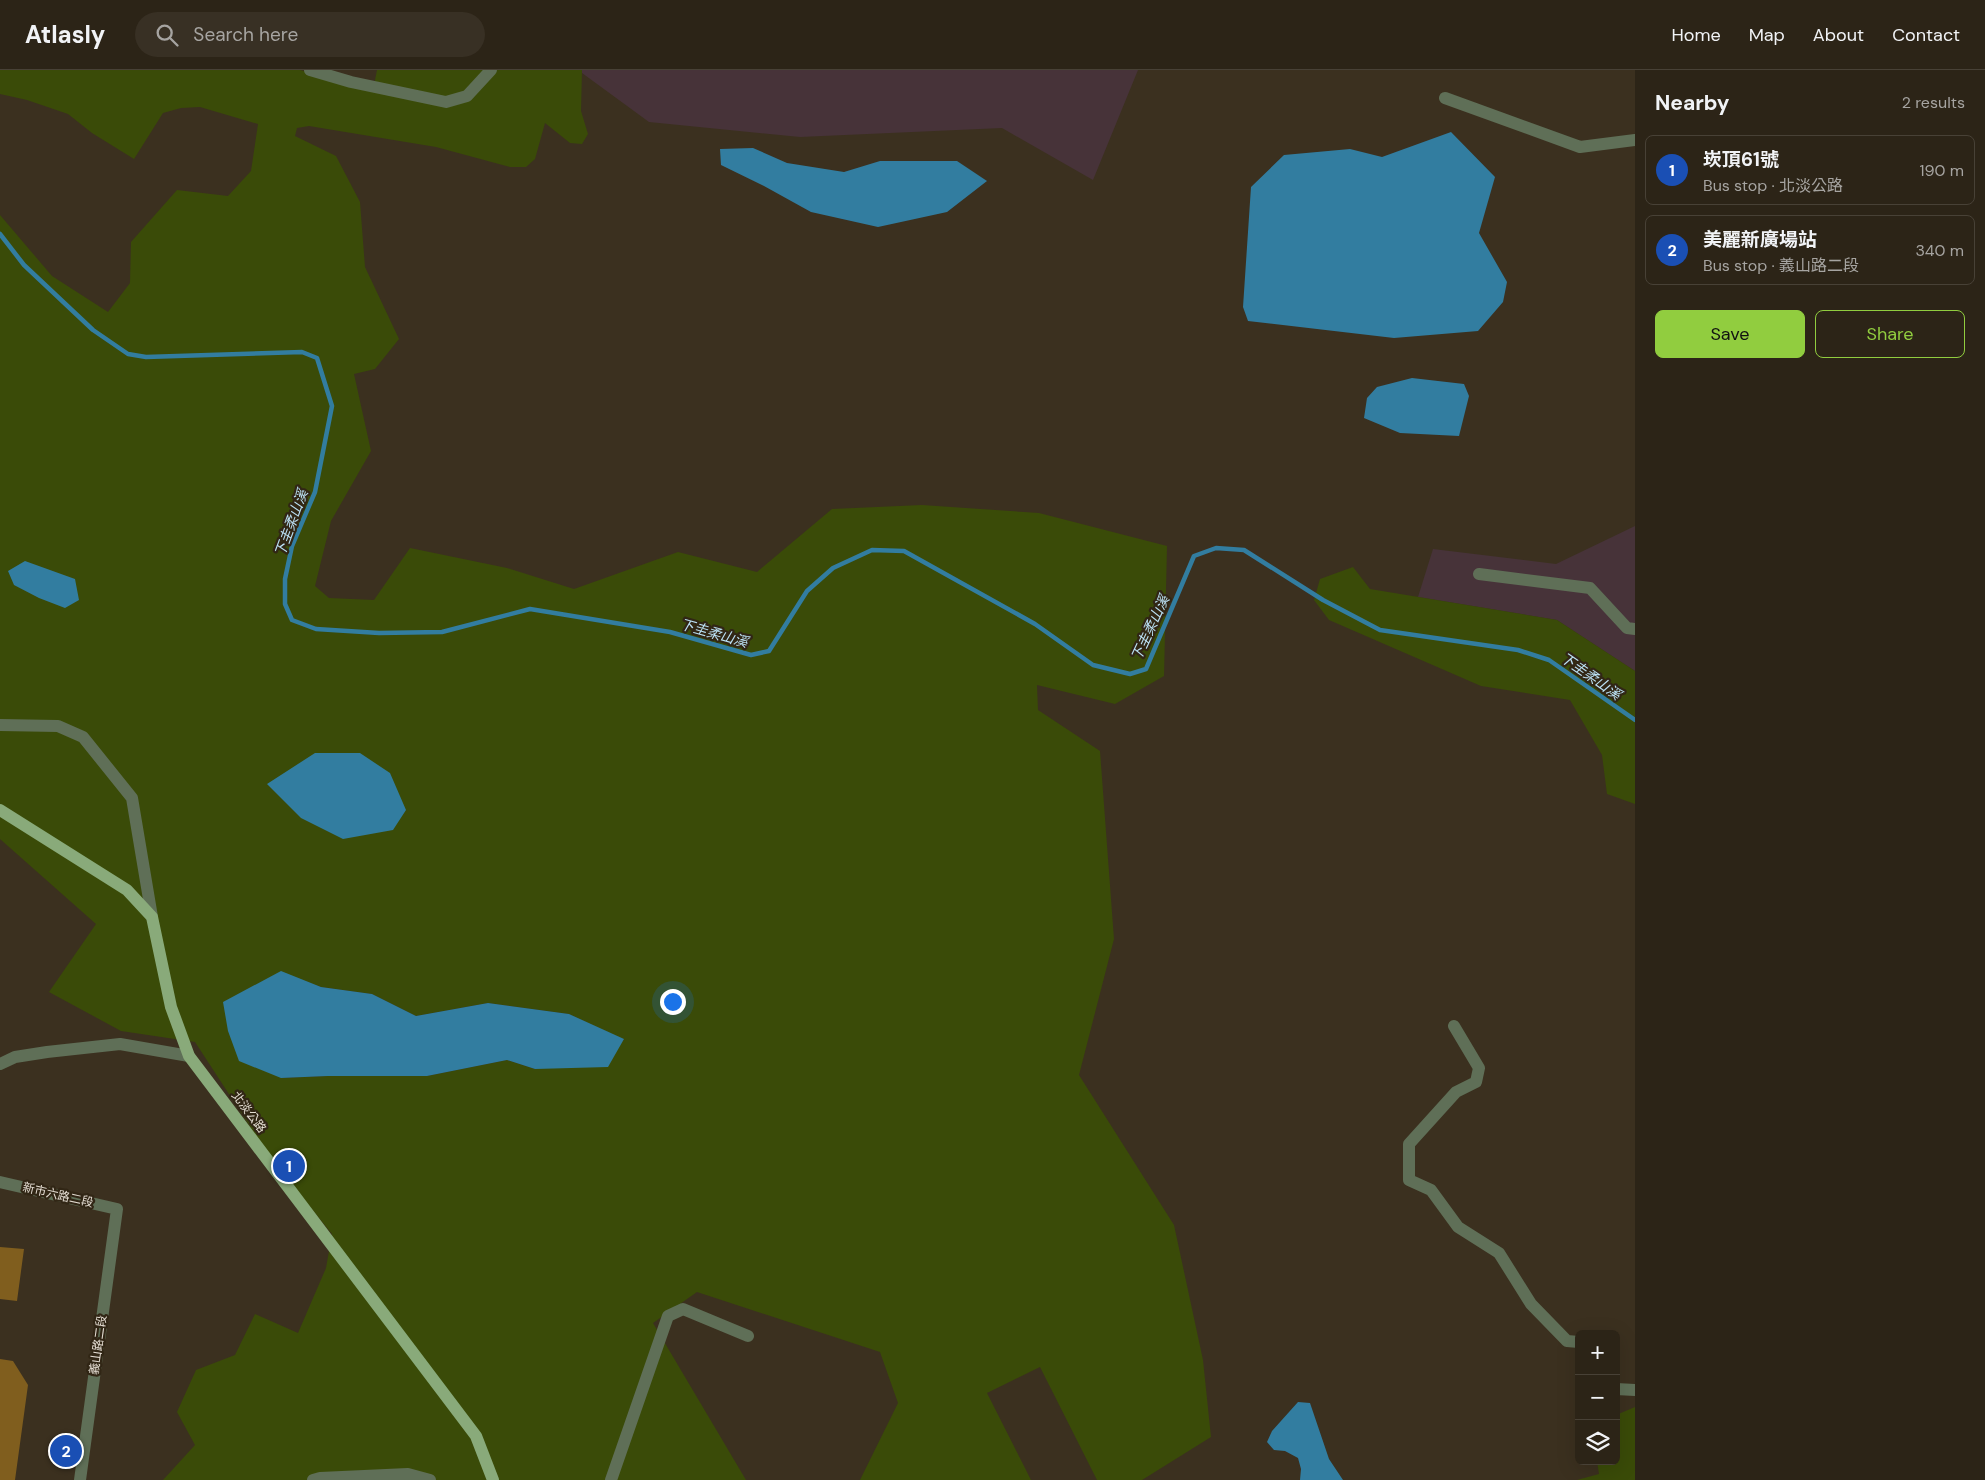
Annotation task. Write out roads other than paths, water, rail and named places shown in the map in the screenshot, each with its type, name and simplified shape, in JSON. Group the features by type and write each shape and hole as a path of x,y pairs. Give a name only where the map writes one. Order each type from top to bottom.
{"main road":[{"path":"0,810 127,890 152,917"},
{"name":"北淡公路","path":"152,917 172,1007 189,1056 476,1436 493,1480"}],"street":[{"path":"310,70 351,82 446,102 467,96 491,70"},
{"path":"1445,98 1580,147 1635,140"},
{"path":"1479,574 1590,588 1627,628 1635,629"},
{"path":"0,725 58,726 83,737 132,798 152,917"},
{"path":"1454,1026 1479,1068 1476,1082 1456,1092 1409,1144 1409,1180 1431,1190 1458,1227 1499,1253 1532,1304 1545,1320 1566,1341 1575,1342"},
{"path":"0,1064 14,1057 120,1044 189,1056"},
{"name":"新市六路二段","path":"0,1182 117,1209"},
{"name":"義山路二段","path":"80,1480 117,1209"},
{"path":"612,1480 668,1316 683,1309 748,1336"},
{"path":"1620,1389 1635,1390"},
{"path":"313,1480 320,1478 408,1474 430,1480"}],"water":[{"path":"1451,132 1495,177 1479,233 1507,282 1503,302 1478,331 1394,338 1248,321 1243,307 1251,187 1284,155 1350,149 1382,157"},
{"path":"753,148 787,163 844,172 880,161 957,161 987,181 947,212 878,227 811,212 721,165 720,149"},
{"path":"1412,378 1464,384 1469,396 1459,436 1400,433 1364,418 1367,398 1377,387"},
{"path":"25,561 75,579 79,600 65,608 39,598 14,585 8,571"},
{"path":"315,753 360,753 390,773 406,810 393,830 343,839 301,818 267,784"},
{"path":"281,971 321,987 372,994 416,1016 488,1003 569,1014 624,1039 608,1067 535,1069 507,1060 427,1076 281,1078 239,1061 228,1031 223,1002"},
{"path":"1298,1402 1310,1403 1329,1459 1343,1480 1300,1480 1301,1469 1298,1458 1285,1451 1274,1450 1267,1442 1272,1431"}],"waterway":[{"name":"下圭柔山溪","path":"0,234 24,265 93,330 128,354 146,357 302,352 317,358 332,406 315,492 292,546 285,579 285,604 292,620 316,629 379,633 442,632 530,609 670,632 751,655 769,651 807,591 833,568 872,550 904,551 1035,624 1093,665 1130,674 1146,669 1194,556 1216,548 1244,550 1323,600 1380,630 1518,650 1549,660 1635,720"}],"place":[{"name":"崁頂61號","path":"289,1166"},
{"name":"美麗新廣場站","path":"66,1451"}]}
